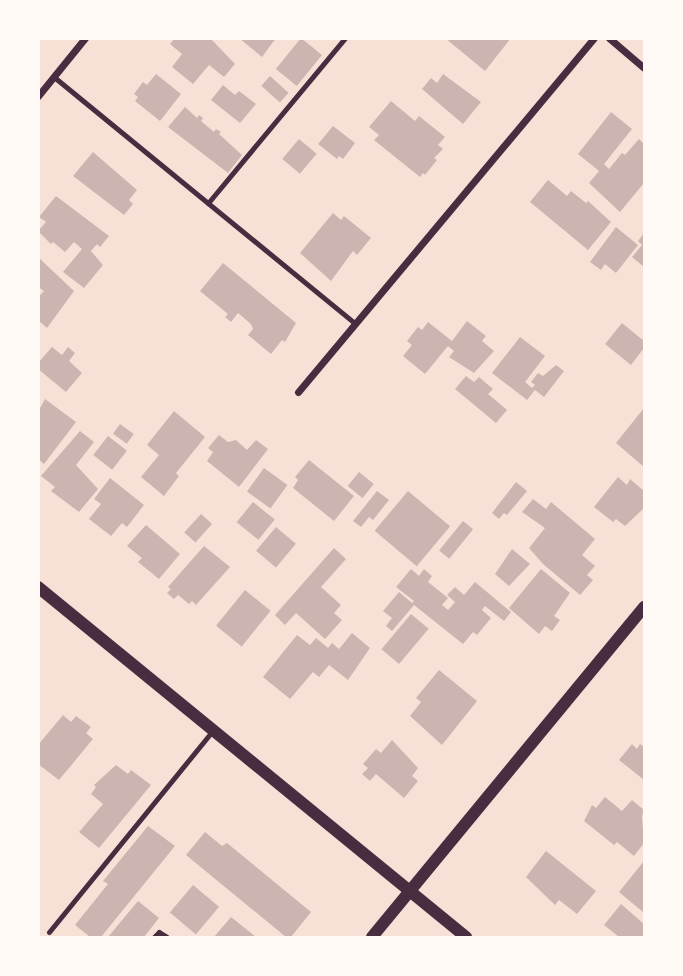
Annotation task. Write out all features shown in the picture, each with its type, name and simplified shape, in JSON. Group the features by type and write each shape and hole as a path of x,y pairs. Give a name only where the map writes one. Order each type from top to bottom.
{"street":[{"path":"38,96 85,38"},
{"path":"298,392 594,38"},
{"path":"609,38 645,68"},
{"path":"38,587 466,937"},
{"path":"372,937 645,607"}],"lane":[{"path":"208,203 345,38"},
{"path":"54,77 355,323"},
{"path":"49,932 213,730"},
{"path":"155,937 159,932 167,937"}],"building":[{"path":"175,38 210,38 235,64 224,77 209,65 193,84 172,67 182,54 170,44"},
{"path":"239,38 276,38 262,57"},
{"path":"301,38 322,55 297,86 276,69"},
{"path":"445,38 511,38 485,71"},
{"path":"156,74 181,94 160,121 135,101 138,97 134,94 143,82 147,85"},
{"path":"443,74 481,102 463,124 422,89 431,78 437,83"},
{"path":"270,76 289,93 280,102 261,86"},
{"path":"223,85 235,95 239,91 256,104 240,123 211,100"},
{"path":"391,101 415,121 419,116 445,137 438,145 443,149 434,158 437,160 425,175 423,173 420,177 374,140 379,135 369,127"},
{"path":"185,107 197,118 199,115 203,118 201,121 214,132 216,129 221,132 219,134 242,155 228,173 168,127"},
{"path":"611,112 632,129 604,164 609,169 622,153 625,155 639,139 644,144 644,183 620,212 589,183 599,171 578,154"},
{"path":"333,126 355,143 343,159 339,156 337,159 318,144"},
{"path":"299,139 317,154 300,174 282,159"},
{"path":"93,152 137,190 129,200 133,204 124,215 73,176"},
{"path":"548,180 567,196 571,191 586,203 588,201 611,222 588,250 530,202"},
{"path":"56,196 109,236 100,247 97,244 91,251 103,265 84,288 63,272 82,249 74,242 65,252 53,242 51,244 38,231 46,222 39,217"},
{"path":"333,213 341,220 344,216 371,238 357,255 353,251 331,281 300,253"},
{"path":"616,227 638,245 616,273 605,264 601,270 590,262"},
{"path":"644,233 644,267 632,257 642,245 638,241"},
{"path":"38,257 74,291 47,328 38,320 38,297 44,291 38,287"},
{"path":"223,263 296,323 285,342 282,340 271,354 248,335 253,329 251,324 238,313 231,322 225,317 228,314 200,291"},
{"path":"467,321 486,336 482,341 494,351 474,373 449,357 454,351 448,346 425,374 403,356 412,345 407,341 418,327 422,330 428,322 452,341"},
{"path":"622,323 644,341 644,348 631,365 605,344"},
{"path":"520,337 545,356 525,382 532,388 535,385 531,382 538,373 543,376 556,365 564,371 544,397 535,390 527,400 492,373"},
{"path":"52,347 62,355 68,347 75,353 69,361 82,373 66,392 38,369 38,363"},
{"path":"466,376 474,382 479,377 493,389 488,394 507,410 496,423 455,389"},
{"path":"45,399 76,422 44,464 38,459 38,412"},
{"path":"644,408 644,467 616,443"},
{"path":"174,411 205,437 176,473 179,476 164,496 141,477 159,455 147,445"},
{"path":"120,424 134,434 127,444 113,434"},
{"path":"80,431 94,442 76,465 98,489 79,512 51,491 55,487 41,476"},
{"path":"219,435 228,442 236,440 247,450 256,440 268,449 239,487 207,461 213,452 208,448"},
{"path":"108,436 127,451 112,470 93,455"},
{"path":"309,460 354,496 334,521 293,488 298,480 295,477"},
{"path":"264,468 287,485 270,509 247,491"},
{"path":"359,472 374,484 362,498 348,486"},
{"path":"618,477 627,485 630,479 644,491 644,508 625,526 616,519 613,522 594,507"},
{"path":"110,478 144,505 127,527 122,523 111,536 89,519 101,504 94,499"},
{"path":"516,482 527,491 507,515 504,513 499,519 492,513"},
{"path":"377,491 389,500 373,520 369,517 361,527 353,521"},
{"path":"408,491 450,526 417,566 375,531"},
{"path":"533,499 546,509 551,502 595,539 582,555 595,566 587,575 593,580 580,595 543,564 529,548 545,528 522,512"},
{"path":"253,502 275,520 258,540 237,522"},
{"path":"201,514 212,524 195,543 184,533"},
{"path":"463,521 473,529 449,559 439,551"},
{"path":"146,525 180,554 159,579 138,562 142,558 127,546"},
{"path":"276,527 296,544 276,567 256,551"},
{"path":"204,546 230,567 196,605 192,601 189,604 178,595 174,599 167,593 171,589 168,587"},
{"path":"334,548 346,559 321,587 341,605 334,613 342,620 325,639 296,613 285,625 275,615"},
{"path":"512,549 530,564 509,586 495,574"},
{"path":"411,569 419,576 424,569 432,576 428,582 448,598 442,605 448,610 455,602 447,595 455,587 464,595 475,582 511,612 504,621 485,606 482,610 491,618 477,635 473,632 463,644 414,605 392,631 386,626 392,618 383,611 399,592 412,603 414,601 396,587"},
{"path":"541,569 570,593 554,616 560,620 552,631 545,626 539,634 509,608"},
{"path":"245,590 271,611 242,647 216,626"},
{"path":"411,614 429,629 399,664 381,649"},
{"path":"352,633 370,648 348,680 329,665 319,677 313,672 290,699 263,677 297,635 310,645 316,638 328,648 332,643 339,649"},
{"path":"439,670 477,701 442,745 410,716 421,702 416,698"},
{"path":"63,715 71,722 76,716 91,727 86,733 93,739 59,780 38,764 38,745"},
{"path":"392,740 418,768 412,776 418,781 404,798 376,774 370,781 362,774 368,768 363,764 376,749 381,753"},
{"path":"632,744 637,749 640,744 644,747 644,780 619,760"},
{"path":"116,765 128,774 131,770 151,785 99,848 79,832 103,804 91,794 96,787 94,785"},
{"path":"605,797 622,811 632,800 644,810 644,843 634,856 617,842 614,845 584,821 592,805 596,808"},
{"path":"148,826 175,846 101,937 90,937 75,925 108,884 103,881"},
{"path":"205,832 222,846 227,843 311,912 291,937 286,937 186,855"},
{"path":"546,851 596,891 577,914 559,900 555,905 526,877"},
{"path":"644,861 644,913 619,892"},
{"path":"193,885 219,907 196,934 170,913"},
{"path":"138,901 159,918 144,937 108,937"},
{"path":"621,904 644,924 644,937 619,937 604,925"},
{"path":"231,917 256,937 214,937"}]}
